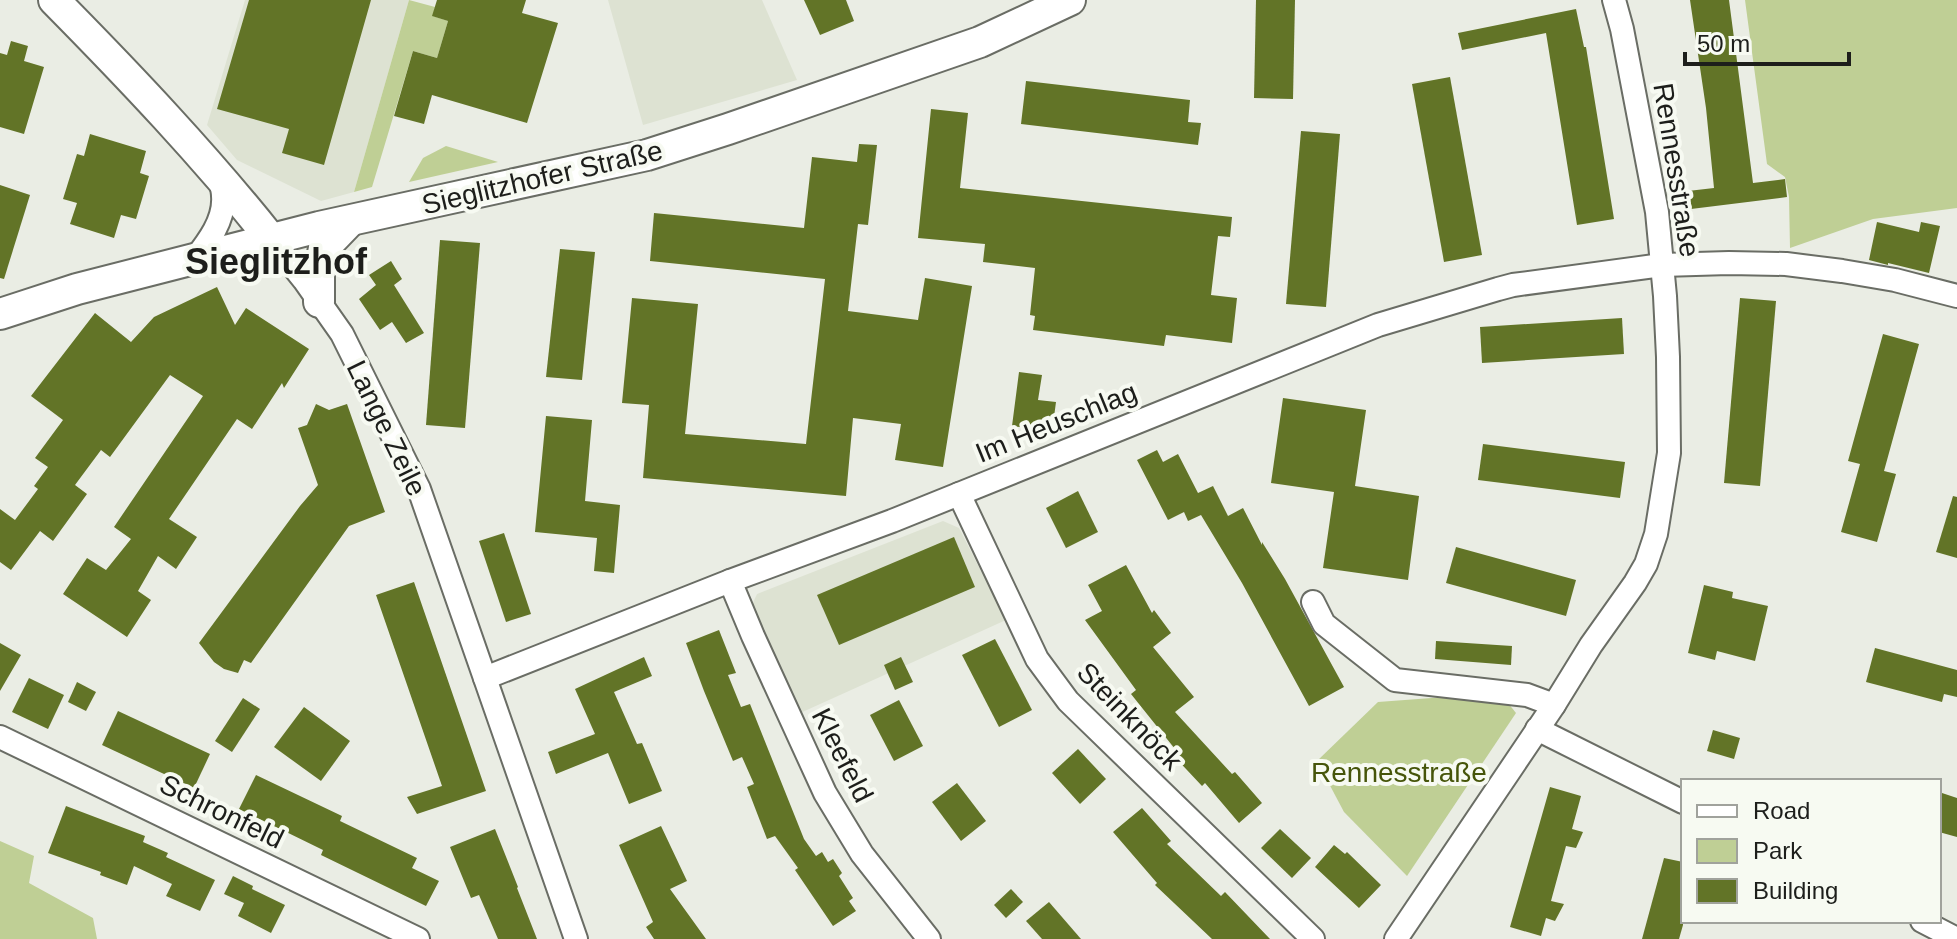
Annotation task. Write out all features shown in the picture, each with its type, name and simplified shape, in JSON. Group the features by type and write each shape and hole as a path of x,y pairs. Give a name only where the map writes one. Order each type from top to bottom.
{"main road":[{"name":"Lange Zeile","path":"54,0 154,103 271,239"},
{"name":"Sieglitzhofer Straße","path":"0,314 77,289 271,239 647,155 980,42 1070,0"},
{"path":"319,302 319,275 324,248 350,221"}],"street":[{"name":"Rennesstraße","path":"1396,939 1635,583 1646,564 1656,534 1669,453 1668,357 1662,265 1657,212 1614,0"},
{"path":"194,260 215,230 222,207 223,195 218,175"},
{"name":"Lange Zeile","path":"271,239 342,334 419,489 576,939"},
{"name":"Im Heuschlag","path":"485,678 892,521 1395,319 1513,285 1662,265 1791,264 1895,280 1957,296"},
{"name":"Steinknöck","path":"959,494 1037,659 1068,701 1313,939"},
{"name":"Kleefeld","path":"730,581 825,793 862,854 929,939"},
{"path":"1313,602 1324,624 1395,680 1527,695 1554,705"},
{"path":"1537,729 1681,801"},
{"name":"Schronfeld","path":"0,737 418,939"},
{"path":"1926,923 1957,939"}],"shaded area":[{"path":"245,0 409,0 354,192 321,201 237,160 207,125"},
{"path":"608,0 762,0 797,80 643,125"},
{"path":"943,521 959,528 1006,620 798,714 751,607 757,594"}],"green space":[{"path":"409,0 435,7 433,16 448,21 437,58 413,51 372,187 354,192"},
{"path":"1745,0 1957,0 1957,208 1873,219 1790,248 1789,197 1785,177 1767,164"},
{"path":"446,146 498,162 409,182 423,158"},
{"name":"Rennesstraße","path":"1445,697 1508,703 1516,713 1407,876 1344,812 1317,761 1378,702"},
{"path":"0,841 34,856 29,883 93,918 97,939 0,939"}],"building":[{"path":"249,0 371,0 324,165 282,153 289,129 217,109"},
{"path":"437,0 526,0 522,13 558,23 527,123 432,95 424,124 394,116 413,51 437,58 448,21 432,16"},
{"path":"804,0 846,0 854,21 820,35"},
{"path":"1256,0 1295,0 1293,99 1254,98"},
{"path":"1690,0 1729,0 1753,183 1785,179 1787,197 1691,209 1688,191 1714,188"},
{"path":"1576,9 1586,47 1614,219 1577,225 1546,33 1462,50 1458,33"},
{"path":"11,41 28,46 24,61 44,67 24,134 0,127 0,53 7,55"},
{"path":"1450,77 1482,255 1444,262 1412,84"},
{"path":"1026,81 1190,100 1188,122 1201,123 1198,145 1021,124"},
{"path":"931,109 968,113 960,188 1232,217 1230,237 1218,236 1211,295 1237,298 1232,343 1166,335 1164,346 1033,330 1035,316 1030,315 1035,268 983,262 985,244 918,238"},
{"path":"1301,131 1340,134 1326,307 1286,304"},
{"path":"90,134 146,151 140,173 149,176 136,219 121,215 114,238 70,224 77,203 63,199 77,154 84,156"},
{"path":"859,144 877,145 868,225 858,224 848,311 918,320 925,278 972,286 943,467 895,460 901,424 853,418 846,496 643,478 649,405 622,403 632,298 698,304 685,434 806,444 825,279 650,261 654,213 804,228 812,157 857,162"},
{"path":"0,185 30,195 4,279 0,278"},
{"path":"1877,222 1919,232 1921,222 1940,226 1929,273 1869,260"},
{"path":"440,240 480,243 465,428 426,425"},
{"path":"560,249 595,252 582,380 546,377"},
{"path":"391,261 402,279 394,285 424,333 406,343 392,322 380,330 359,299 376,285 369,275"},
{"path":"217,287 235,325 246,308 309,349 252,429 237,419 169,519 197,537 176,569 158,556 138,591 151,600 127,637 63,594 87,558 106,570 131,539 114,527 203,396 170,375 110,457 101,450 75,485 87,494 53,541 40,531 11,570 0,562 0,509 15,520 38,489 34,486 48,467 35,458 63,420 31,396 95,313 131,342 154,317"},
{"path":"1740,298 1776,301 1760,486 1724,483"},
{"path":"1622,318 1624,354 1482,363 1480,327"},
{"path":"1883,334 1919,344 1884,471 1896,474 1877,542 1841,532 1860,464 1848,461"},
{"path":"1019,372 1042,375 1038,400 1056,402 1052,432 1012,426"},
{"path":"1283,398 1366,410 1355,486 1419,496 1408,580 1323,568 1334,492 1271,483"},
{"path":"316,404 329,410 347,404 385,512 349,526 251,663 244,660 238,673 224,669 199,643 318,485 298,428 307,425"},
{"path":"546,416 592,420 585,501 620,505 614,573 594,571 597,538 535,532"},
{"path":"1483,444 1625,462 1620,498 1478,480"},
{"path":"1157,450 1163,462 1178,454 1198,493 1213,486 1228,516 1243,508 1344,687 1309,706 1201,515 1188,521 1184,512 1168,520 1137,460"},
{"path":"1078,491 1098,532 1066,548 1046,508"},
{"path":"1953,496 1957,497 1957,558 1936,552"},
{"path":"504,533 531,614 506,622 479,541"},
{"path":"954,537 975,587 839,645 817,595"},
{"path":"1456,547 1576,580 1566,616 1446,583"},
{"path":"1126,565 1152,613 1154,610 1171,633 1153,647 1194,697 1175,712 1262,803 1239,823 1205,783 1202,786 1171,753 1175,749 1131,694 1136,690 1085,620 1102,611 1088,585"},
{"path":"414,582 486,791 417,814 407,797 442,786 376,595"},
{"path":"1704,585 1733,592 1732,598 1768,606 1755,661 1717,651 1715,660 1688,653"},
{"path":"719,630 736,673 728,675 741,707 750,704 804,839 816,856 822,852 828,862 833,859 842,873 839,876 853,898 849,901 856,911 833,926 775,836 767,839 747,787 754,784 742,757 733,761 704,691 686,643"},
{"path":"995,639 1032,710 999,727 962,655"},
{"path":"1436,641 1512,646 1511,665 1435,659"},
{"path":"0,643 21,655 0,691"},
{"path":"1875,648 1957,670 1957,697 1944,694 1942,702 1866,682"},
{"path":"644,657 652,676 614,692 637,744 642,743 662,791 629,804 608,753 556,774 548,752 595,734 575,689"},
{"path":"901,657 913,682 895,690 884,665"},
{"path":"29,678 64,695 48,729 12,712"},
{"path":"77,682 96,692 86,711 68,702"},
{"path":"243,698 260,709 232,752 215,741"},
{"path":"899,700 923,746 894,761 870,715"},
{"path":"304,707 350,741 321,781 274,747"},
{"path":"118,711 210,754 194,788 102,745"},
{"path":"1713,730 1740,738 1734,759 1707,751"},
{"path":"1078,749 1106,779 1080,804 1052,773"},
{"path":"256,775 342,816 340,821 417,858 412,868 439,881 426,906 321,855 323,850 239,809"},
{"path":"957,783 986,821 961,841 932,802"},
{"path":"1550,787 1581,796 1572,829 1583,832 1576,848 1566,846 1551,901 1564,904 1555,921 1546,918 1541,936 1510,927"},
{"path":"1941,793 1957,798 1957,837 1941,833"},
{"path":"66,806 145,836 143,842 168,853 166,857 215,880 200,911 166,896 172,884 134,866 127,885 48,853"},
{"path":"1142,808 1171,841 1167,844 1221,896 1225,892 1270,939 1212,939 1155,885 1157,883 1113,832"},
{"path":"661,826 687,881 670,889 706,939 654,939 646,927 653,922 619,845"},
{"path":"495,829 537,939 498,939 479,895 471,898 450,847"},
{"path":"1280,829 1311,858 1292,878 1261,848"},
{"path":"1334,845 1345,854 1347,852 1381,885 1359,908 1315,867"},
{"path":"1664,858 1681,862 1683,925 1679,939 1642,939"},
{"path":"233,876 285,905 271,933 238,916 244,903 224,894"},
{"path":"1011,889 1023,902 1006,918 994,905"},
{"path":"1049,902 1081,939 1042,939 1026,921"}],"district":[{"name":"Sieglitzhof","path":"276,261"}]}
